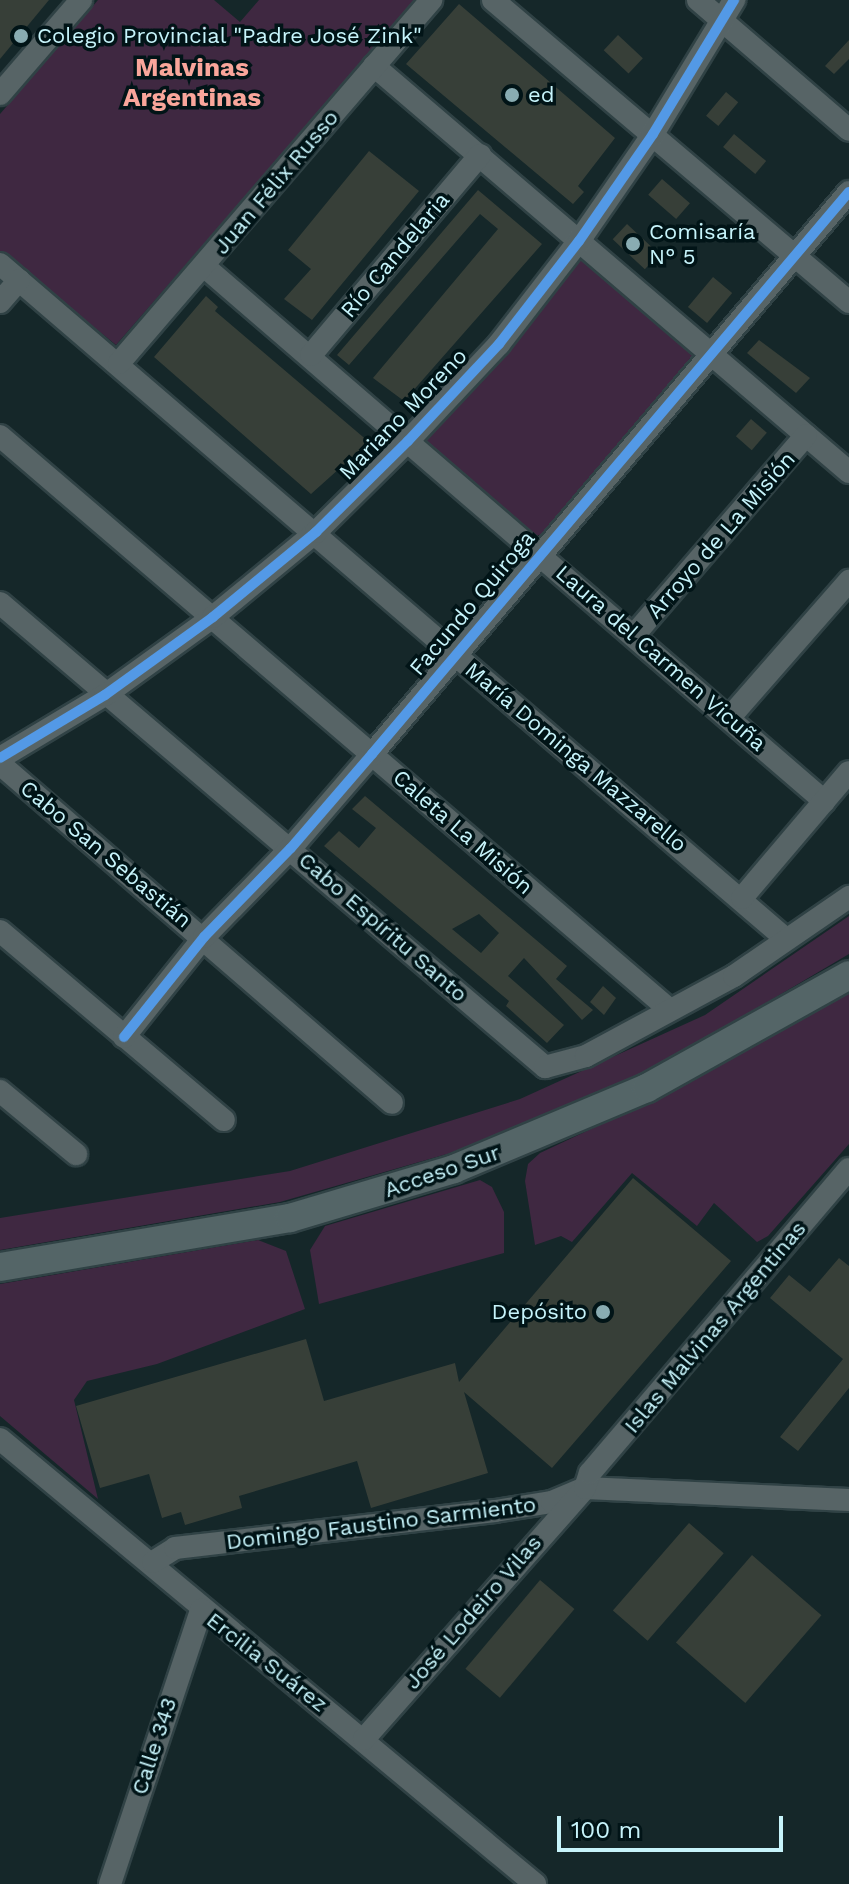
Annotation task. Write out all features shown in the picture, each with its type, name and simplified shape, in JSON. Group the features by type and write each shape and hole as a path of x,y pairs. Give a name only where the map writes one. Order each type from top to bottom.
{"main road":[{"name":"Acceso Sur","path":"0,1267 290,1218 427,1178 647,1088 849,975"}],"street":[{"path":"0,93 81,0"},
{"name":"Juan Félix Russo","path":"119,363 205,267 431,0"},
{"path":"493,0 849,302"},
{"path":"698,0 849,130"},
{"name":"Mariano Moreno","path":"0,758 105,695 213,617 316,532 408,441 499,344 579,241 653,134 734,0"},
{"path":"374,66 849,472"},
{"name":"Río Candelaria","path":"311,355 480,155"},
{"name":"Facundo Quiroga","path":"124,1037 204,937 291,848 849,192"},
{"name":"María Dominga Mazzarello","path":"0,264 316,532 786,939"},
{"name":"Laura del Carmen Vicuña","path":"205,267 635,634 824,801"},
{"path":"0,302 19,280"},
{"name":"Arroyo de La Misión","path":"635,634 806,435"},
{"name":"Caleta La Misión","path":"0,436 670,1010"},
{"path":"730,717 849,581"},
{"name":"Cabo Espíritu Santo","path":"0,603 545,1067 586,1056 670,1010"},
{"name":"Cabo San Sebastián","path":"0,764 204,937 392,1103"},
{"path":"742,898 849,772"},
{"path":"670,1010 734,976 849,897"},
{"path":"0,931 224,1120"},
{"path":"0,1091 76,1154"},
{"name":"Islas Malvinas Argentinas","path":"585,1488 590,1473 849,1169"},
{"name":"Ercilia Suárez","path":"0,1439 153,1562 201,1610 364,1739 535,1884"},
{"name":"Domingo Faustino Sarmiento","path":"153,1562 175,1548 495,1511 552,1502 585,1488 849,1500"},
{"name":"José Lodeiro Vilas","path":"364,1739 585,1488"},
{"name":"Calle 343","path":"110,1884 201,1610"}],"shaded area":[{"path":"98,0 214,0 240,22 259,0 416,0 116,345 0,251 0,114"},
{"path":"586,259 693,355 545,533 536,536 426,445 426,438 576,262"},
{"path":"849,916 849,954 662,1064 551,1115 447,1154 280,1202 0,1250 0,1218 290,1171 520,1099 705,1015"},
{"path":"849,992 849,1144 768,1236 757,1242 714,1203 697,1226 632,1173 572,1242 561,1236 535,1245 525,1181 528,1164 540,1153 691,1082"},
{"path":"480,1180 492,1187 504,1212 504,1253 319,1304 310,1250 325,1226"},
{"path":"258,1240 286,1251 305,1309 157,1364 87,1381 74,1400 98,1499 0,1416 0,1284"}],"building":[{"path":"0,0 49,0 0,59"},
{"path":"459,4 615,138 578,186 584,192 573,204 406,64"},
{"path":"618,35 643,58 629,74 604,50"},
{"path":"849,40 849,59 834,74 825,66"},
{"path":"726,92 738,102 718,126 706,116"},
{"path":"734,134 766,161 755,174 723,147"},
{"path":"369,151 419,191 312,320 284,299 311,269 288,250"},
{"path":"662,179 690,203 676,219 648,195"},
{"path":"478,190 542,244 404,401 373,378 498,229 480,214 349,365 337,355"},
{"name":"Comisaría N° 5","path":"627,224 659,254 645,269 613,239"},
{"path":"713,277 732,293 707,323 688,307"},
{"path":"206,296 218,307 215,311 369,442 311,494 154,357"},
{"path":"759,340 810,378 796,393 747,353"},
{"path":"751,419 767,433 752,450 736,436"},
{"path":"365,796 567,966 556,979 593,1010 582,1020 524,958 508,976 564,1025 547,1043 506,1006 509,1001 324,846 339,831 359,848 376,828 352,809","holes":["479,914 499,933 481,953 452,929"]},
{"path":"603,986 616,998 604,1015 590,1002"},
{"name":"Depósito","path":"633,1178 731,1261 552,1468 464,1392 488,1473 371,1508 357,1461 239,1496 242,1508 185,1525 181,1512 162,1518 149,1474 100,1488 76,1406 306,1339 324,1401 455,1363 459,1382"},
{"path":"839,1258 849,1266 849,1388 798,1451 780,1437 843,1359 770,1298 789,1275 810,1292"},
{"path":"689,1523 724,1553 648,1641 613,1611"},
{"path":"752,1555 821,1615 745,1703 676,1643"},
{"path":"540,1580 574,1609 500,1698 465,1669"}],"cycle path":[{"path":"0,758 105,695 213,617 316,532 408,441 499,344 579,241 653,134 734,0"},
{"path":"124,1037 204,937 291,848 849,192"}],"place":[{"name":"Colegio Provincial \"Padre José Zink\"","path":"21,36"},
{"name":"ed","path":"512,95"},
{"name":"Comisaría N° 5","path":"633,244"},
{"name":"Depósito","path":"603,1312"}],"district":[{"name":"Malvinas Argentinas","path":"192,83"}]}
